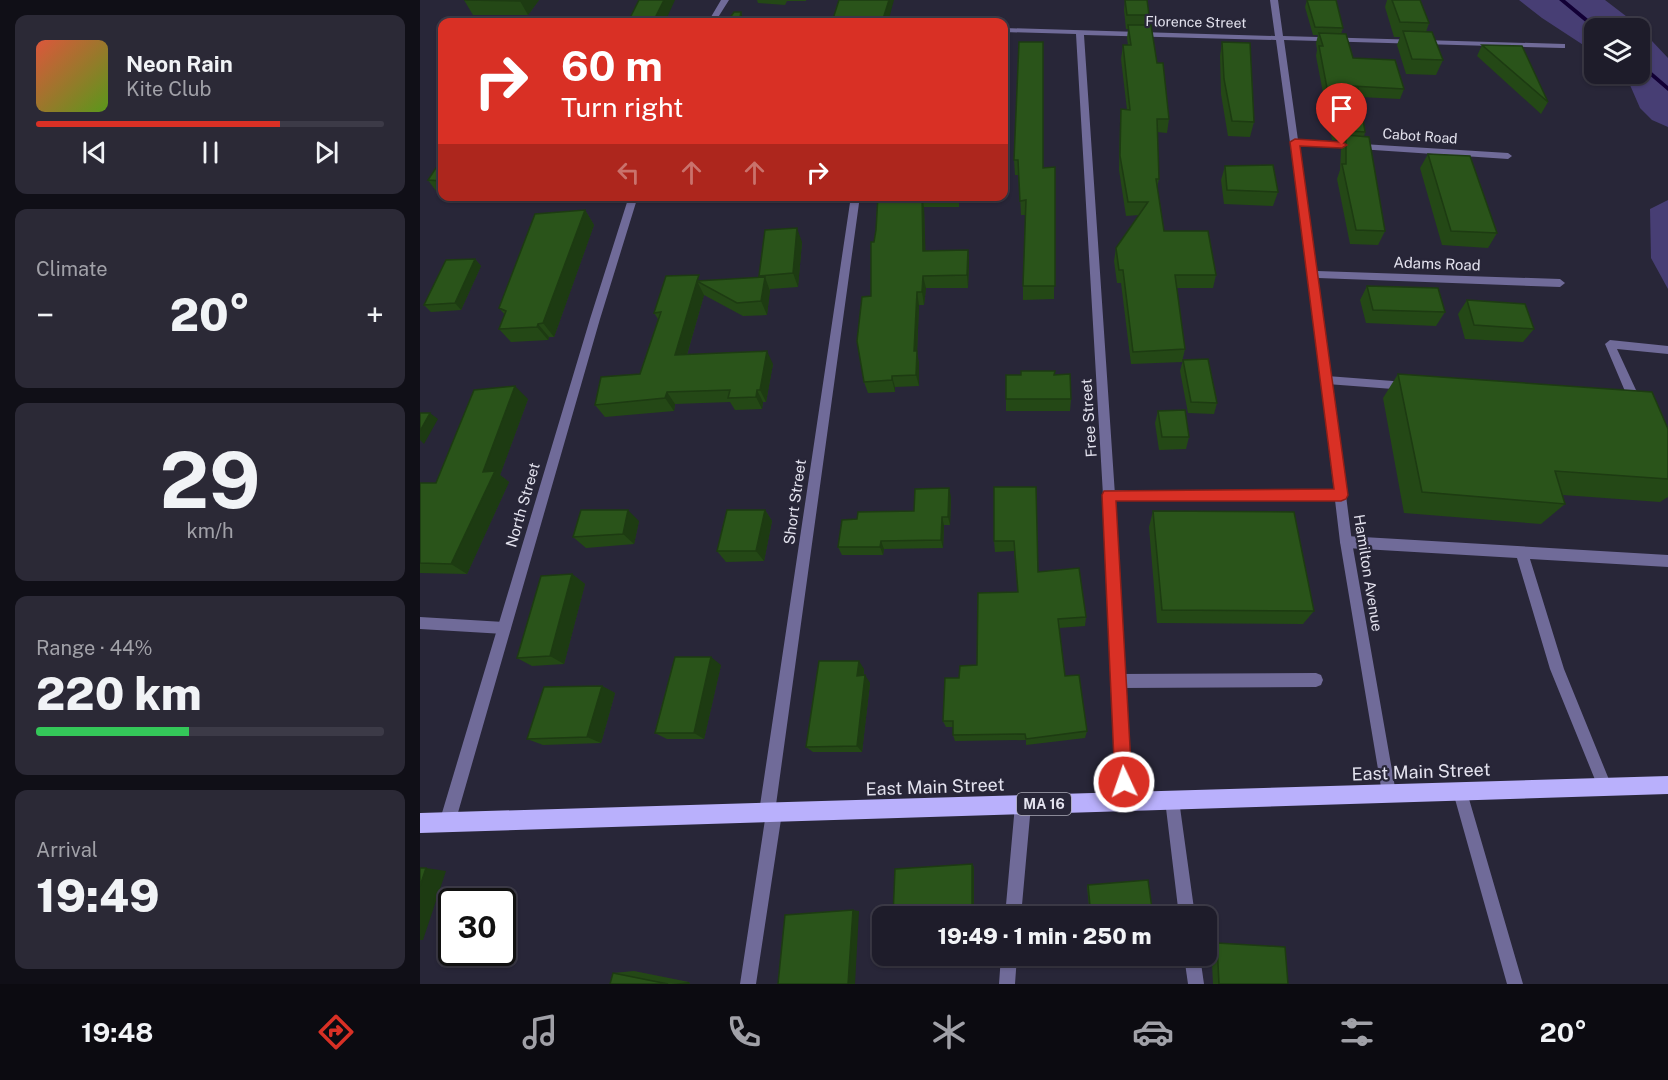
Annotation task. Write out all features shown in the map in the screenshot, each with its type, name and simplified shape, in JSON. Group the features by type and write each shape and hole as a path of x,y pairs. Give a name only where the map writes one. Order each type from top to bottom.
{"main road":[{"name":"East Main Street","path":"420,824 1668,785"}],"street":[{"path":"714,18 725,0"},
{"name":"Hamilton Avenue","path":"1274,0 1313,274 1346,542 1389,793"},
{"name":"Florence Street","path":"1008,30 1562,46"},
{"name":"Free Street","path":"1080,32 1109,495 1125,802"},
{"name":"Cabot Road","path":"1295,142 1508,156"},
{"name":"North Street","path":"447,823 632,201"},
{"name":"Short Street","path":"748,984 855,201"},
{"name":"Adams Road","path":"1313,274 1560,283"},
{"path":"1633,408 1610,344 1668,350"},
{"path":"1327,380 1422,387"},
{"path":"1109,495 1341,495"},
{"path":"1346,542 1668,561"},
{"path":"1522,554 1557,669 1605,787"},
{"path":"420,623 504,628"},
{"path":"1119,681 1316,680"},
{"path":"1460,792 1515,984"},
{"path":"1172,800 1186,906"},
{"path":"1014,906 1023,805"},
{"path":"1007,984 1008,966"},
{"path":"1193,966 1196,984"}],"shaded area":[{"path":"1519,0 1605,0 1628,18 1584,18 1584,45"},
{"path":"1650,39 1668,58 1668,127 1652,120 1640,108 1630,85 1650,84"},
{"path":"1668,200 1668,289 1651,258 1650,209"}],"building":[{"path":"464,0 520,0 520,1"},
{"path":"639,0 664,0 655,18 630,18"},
{"path":"839,0 889,0 883,18 833,18"},
{"path":"1125,0 1147,0 1149,15 1127,15"},
{"path":"1307,0 1336,0 1343,28 1315,27"},
{"path":"1392,0 1420,0 1429,23 1400,22"},
{"path":"734,12 741,12 740,18 730,18"},
{"path":"1128,25 1151,25 1157,63 1163,63 1169,119 1157,119 1159,179 1156,179 1164,231 1208,231 1216,275 1175,275 1185,349 1133,352 1123,270 1119,270 1116,248 1148,202 1128,202 1120,156 1121,109 1130,110 1123,45 1131,45"},
{"path":"1403,31 1432,32 1443,60 1412,59"},
{"path":"1319,33 1346,34 1353,58 1395,60 1404,89 1352,86 1358,87 1365,132 1335,130 1319,46 1323,46"},
{"path":"1019,42 1043,42 1043,168 1055,167 1055,286 1023,286 1026,200 1020,201 1018,160 1014,160"},
{"path":"1222,42 1250,43 1254,122 1232,121 1224,79"},
{"path":"1482,45 1522,46 1548,102"},
{"path":"1346,135 1369,137 1385,231 1356,230 1342,164 1346,164"},
{"path":"1428,154 1470,156 1497,233 1451,231"},
{"path":"438,165 438,181 428,180"},
{"path":"1273,165 1278,192 1227,190 1225,166"},
{"path":"878,201 922,201 923,251 968,250 967,275 923,276 922,292 917,292 914,351 917,351 916,375 892,376 892,380 864,382 857,341 862,297 871,296 871,242 874,242"},
{"path":"585,210 543,323 538,324 537,327 499,329 506,311 499,308 535,214"},
{"path":"797,228 793,273 759,276 765,230"},
{"path":"475,259 455,303 424,305 446,260"},
{"path":"699,275 675,355 767,351 760,390 757,390 756,397 728,398 730,390 667,392 665,398 595,405 601,377 640,374 661,312 654,313 666,276"},
{"path":"765,277 761,301 737,303 697,281"},
{"path":"1367,286 1438,288 1445,312 1373,310"},
{"path":"1467,300 1525,304 1534,329 1474,325"},
{"path":"1208,359 1217,403 1191,402 1183,360"},
{"path":"1021,371 1055,371 1054,375 1070,374 1071,399 1006,399 1006,375 1021,375"},
{"path":"1398,374 1652,392 1668,429 1668,479 1555,471 1565,504 1422,492"},
{"path":"515,386 483,472 495,471 451,564 420,563 420,483 436,483 474,390"},
{"path":"1185,410 1189,437 1162,437 1158,411"},
{"path":"420,413 430,413 420,431"},
{"path":"994,487 1036,487 1038,572 1079,568 1086,617 1058,619 1065,676 1079,675 1087,731 1026,739 1025,734 953,735 953,721 943,721 945,678 959,678 960,666 977,665 978,593 1018,592 1014,541 994,541"},
{"path":"949,488 948,517 942,517 941,540 881,541 880,547 838,547 842,520 857,519 858,512 914,511 915,489"},
{"path":"581,510 628,510 623,534 573,537"},
{"path":"727,510 765,510 756,551 717,551"},
{"path":"1153,511 1294,512 1314,611 1162,610"},
{"path":"572,574 550,656 517,658 541,576"},
{"path":"675,657 711,657 694,733 655,733"},
{"path":"819,661 859,661 857,676 865,675 857,746 806,747"},
{"path":"602,686 587,737 527,739 544,687"},
{"path":"972,864 972,906 893,906 895,869"},
{"path":"420,868 426,868 420,886"},
{"path":"1148,880 1152,906 1090,906 1088,885"},
{"path":"853,910 848,984 778,984 785,915"},
{"path":"1217,943 1285,947 1288,984 1219,984"},
{"path":"613,973 668,984 610,984"}],"waterway":[{"path":"1562,0 1584,18"},
{"path":"1650,73 1668,89"}],"route":[{"path":"1124,782 1109,495 1341,495 1295,142 1342,145"}]}
